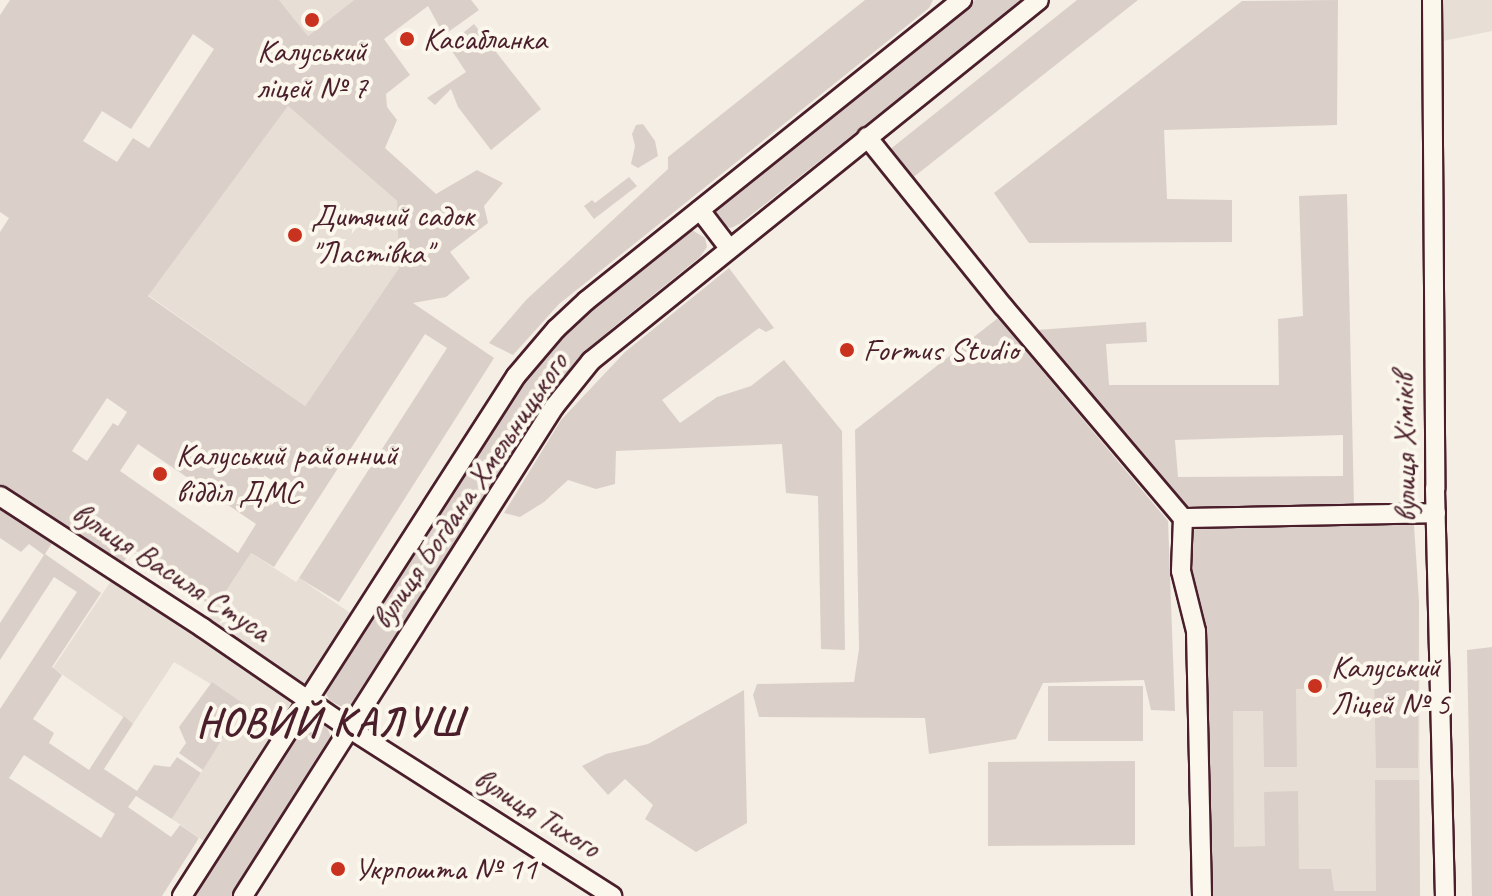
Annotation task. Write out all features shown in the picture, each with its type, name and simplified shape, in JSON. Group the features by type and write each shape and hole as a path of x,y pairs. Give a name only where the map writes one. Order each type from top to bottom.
{"street":[{"name":"вулиця Богдана Хмельницького","path":"182,896 516,376 586,301 962,0"},
{"name":"вулиця Богдана Хмельницького","path":"243,896 554,407 591,361 1039,0"},
{"name":"вулиця Хіміків","path":"1432,0 1436,513 1445,896"},
{"path":"867,137 1003,306 1183,518 1181,571 1196,631 1202,896"},
{"path":"700,210 729,248"},
{"name":"вулиця Василя Стуса","path":"0,496 308,698 350,729"},
{"path":"1183,518 1436,513"},
{"name":"вулиця Тихого","path":"350,729 612,896"}],"shaded area":[{"path":"10,0 279,0 308,36 354,0 471,0 479,10 444,35 428,6 384,39 410,75 386,94 387,107 397,120 385,148 436,194 477,170 503,183 484,206 488,223 450,252 470,278 446,297 413,303 494,358 339,602 299,578 447,348 425,334 274,567 251,553 215,608 131,551 117,572 58,534 45,554 101,593 52,667 62,675 33,719 54,733 49,743 89,770 124,716 133,724 104,769 137,791 154,765 170,767 177,757 201,773 172,819 136,796 128,807 171,837 180,825 199,838 162,896 0,896 0,709 77,592 54,577 0,660 0,623 44,555 29,544 21,552 0,538 0,232 9,218 0,212 0,15","holes":["193,34 214,49 149,148 133,138 117,162 83,141 102,111 131,129","288,106 397,201 399,268 305,406 148,296","107,398 127,412 118,426 113,423 87,461 72,451","138,444 256,524 238,553 120,471","24,755 115,814 101,838 9,778"]},
{"name":"Калуський ліцей № 7","path":"279,0 354,0 308,36"},
{"path":"865,0 933,0 929,8 559,304 513,355 489,343 526,300 668,169 668,157"},
{"path":"975,0 1023,0 741,223 731,228 721,225 715,217 724,200"},
{"path":"1077,0 1138,0 906,183 883,155"},
{"path":"1338,0 1337,125 1164,130 1167,199 1232,200 1232,242 1029,243 994,193 1242,1"},
{"path":"1442,0 1492,0 1492,31 1443,41"},
{"path":"474,24 541,109 491,150 458,107 451,89 435,105 427,98 466,72 448,45"},
{"name":"Дитячий садок \"Ластівка\"","path":"288,106 397,201 399,268 305,406 148,295"},
{"path":"643,124 655,141 658,156 638,168 631,164 635,146 632,134 636,125"},
{"path":"629,177 637,186 594,219 584,206 592,200 595,203"},
{"path":"1347,194 1354,506 1188,508 1037,330 1146,322 1147,342 1106,344 1109,385 1279,385 1278,319 1303,316 1299,196","holes":["1343,435 1343,476 1178,477 1175,440"]},
{"path":"692,230 705,238 707,247 700,257 611,329 569,373 547,400 350,707 329,700 324,689 522,384 573,324 681,234"},
{"path":"729,268 774,328 766,332 759,328 662,400 680,423 717,397 751,386 784,360 842,431 845,650 821,649 818,496 786,493 782,444 616,451 615,484 596,489 568,480 544,502 520,517 504,513 561,420 625,352"},
{"path":"998,318 1168,521 1175,711 1151,710 1144,680 1043,683 1016,739 929,754 925,718 759,717 753,695 757,684 854,682 859,649 855,430"},
{"name":"Калуський Ліцей № 5","path":"1188,522 1414,525 1419,602 1418,768 1376,768 1374,674 1329,675 1328,688 1296,689 1297,767 1264,767 1263,711 1233,711 1234,847 1265,846 1264,792 1298,791 1299,869 1331,869 1334,891 1376,891 1375,780 1419,780 1420,896 1213,896"},
{"path":"251,553 296,582 299,578 359,619 213,847 172,819 244,704 174,662 133,724 53,668 117,572 203,627"},
{"name":"Калуський Ліцей № 5","path":"1419,602 1420,896 1213,896 1209,603"},
{"path":"1492,647 1492,896 1472,896 1467,650"},
{"path":"212,682 244,704 203,770 179,753 186,743 179,727"},
{"path":"1048,686 1143,686 1143,741 1048,741"},
{"path":"744,690 747,823 696,852 645,819 653,805 625,779 608,795 582,766 606,754 648,744"},
{"path":"317,719 327,726 332,741 234,896 195,896 304,723"},
{"path":"1135,761 1135,845 988,846 988,762"}],"place":[{"name":"Калуський ліцей № 7","path":"312,20"},
{"name":"Касабланка","path":"407,39"},
{"name":"Дитячий садок \"Ластівка\"","path":"295,235"},
{"name":"Formus Studio","path":"847,350"},
{"name":"Калуський районний відділ ДМС","path":"160,474"},
{"name":"Калуський Ліцей № 5","path":"1315,686"},
{"name":"Укрпошта № 11","path":"338,869"}],"district":[{"name":"НОВИЙ КАЛУШ","path":"331,722"}]}
